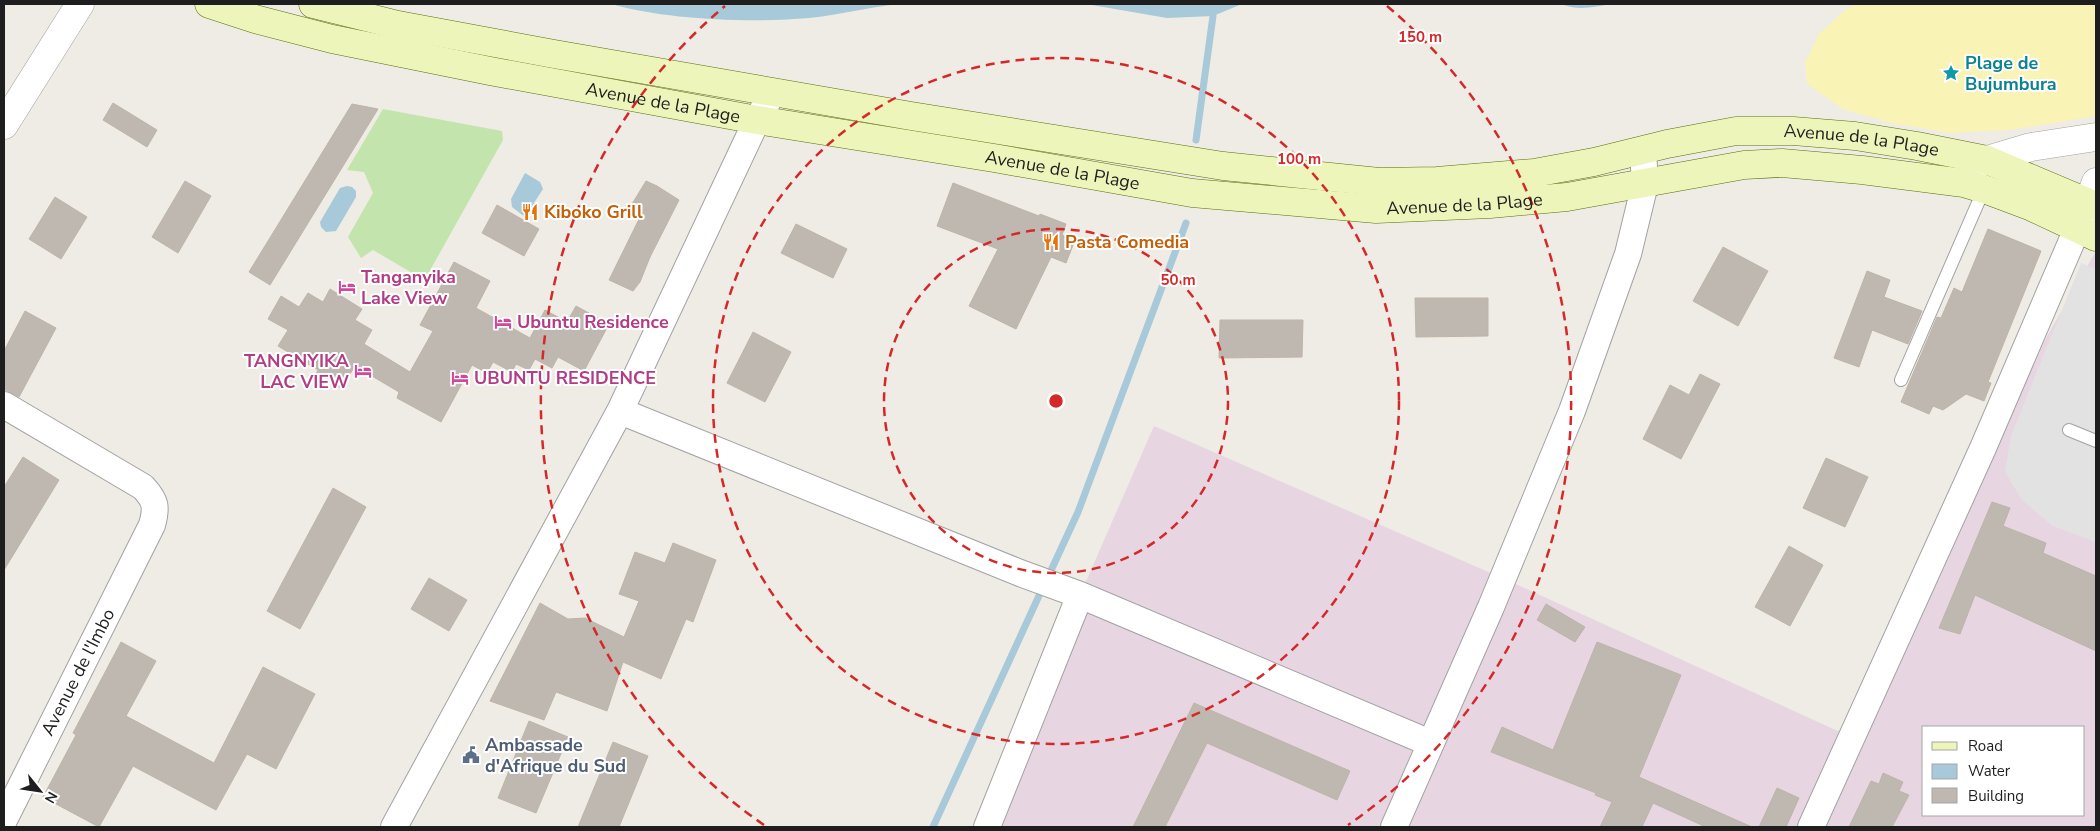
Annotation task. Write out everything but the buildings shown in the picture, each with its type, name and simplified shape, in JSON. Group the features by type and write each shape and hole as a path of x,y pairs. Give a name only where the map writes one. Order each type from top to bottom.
{"main road":[{"name":"Avenue de la Plage","path":"209,4 255,19 332,39 490,71 757,120 994,158 1161,189 1304,204 1376,208 1490,204 1567,197 1744,165 1782,163 1862,170 1964,183 1984,188 2032,207 2086,233"},
{"name":"Avenue de la Plage","path":"313,4 408,27 773,92 1163,158 1223,166 1379,182 1437,181 1534,173 1736,131 1792,131 1855,136 1987,160 2094,197"}],"street":[{"path":"4,125 80,4"},
{"path":"394,827 620,411 757,120 773,92"},
{"name":"Avenue de la Plage","path":"1926,178 2031,147 2096,137"},
{"path":"1394,827 1491,607 1572,411 1628,254 1645,184 1643,151"},
{"path":"1810,827 1983,448 2086,233 2094,197"},
{"name":"Avenue de l'Imbo","path":"4,405 143,487 153,498 156,511 152,525 4,820"},
{"path":"620,411 1071,592 1430,743"},
{"path":"987,827 1071,592"}],"lane":[{"path":"1900,380 1984,188"},
{"path":"2070,430 2096,441"}],"shaded area":[{"path":"2096,251 2096,827 987,827 1080,595 1154,426 1509,581 1851,737 1983,448"},
{"path":"2081,263 2096,269 2096,542 2053,526 2022,500 2005,472 2011,436"}],"green space":[{"path":"383,109 502,131 503,140 428,274 419,277 373,250 361,258 348,237 373,193 364,172 347,170"}],"sand":[{"name":"Plage de Bujumbura","path":"1858,4 2096,4 2096,116 2010,130 1951,133 1891,123 1843,109 1807,84 1805,63 1819,34 1845,10"}],"water":[{"path":"611,4 900,4 809,18 736,20 657,14"},
{"path":"1086,4 1242,4 1213,16 1167,18"},
{"path":"1561,4 1612,4 1580,8"},
{"path":"525,173 540,182 543,189 525,217 512,207 511,199"},
{"path":"352,187 356,191 356,197 336,231 326,232 321,227 320,222 340,188"}],"waterway":[{"path":"1196,140 1213,16"},
{"path":"1048,577 1078,512 1186,223"},
{"path":"933,827 1043,587"}],"place":[{"name":"Plage de Bujumbura","path":"1951,73"},
{"name":"Kiboko Grill","path":"530,212"},
{"name":"Pasta Comedia","path":"1051,242"},
{"name":"Tanganyika Lake View","path":"347,287"},
{"name":"Ubuntu Residence","path":"503,322"},
{"name":"TANGNYIKA LAC VIEW","path":"363,371"},
{"name":"UBUNTU RESIDENCE","path":"460,378"},
{"name":"Ambassade d'Afrique du Sud","path":"471,755"}]}
